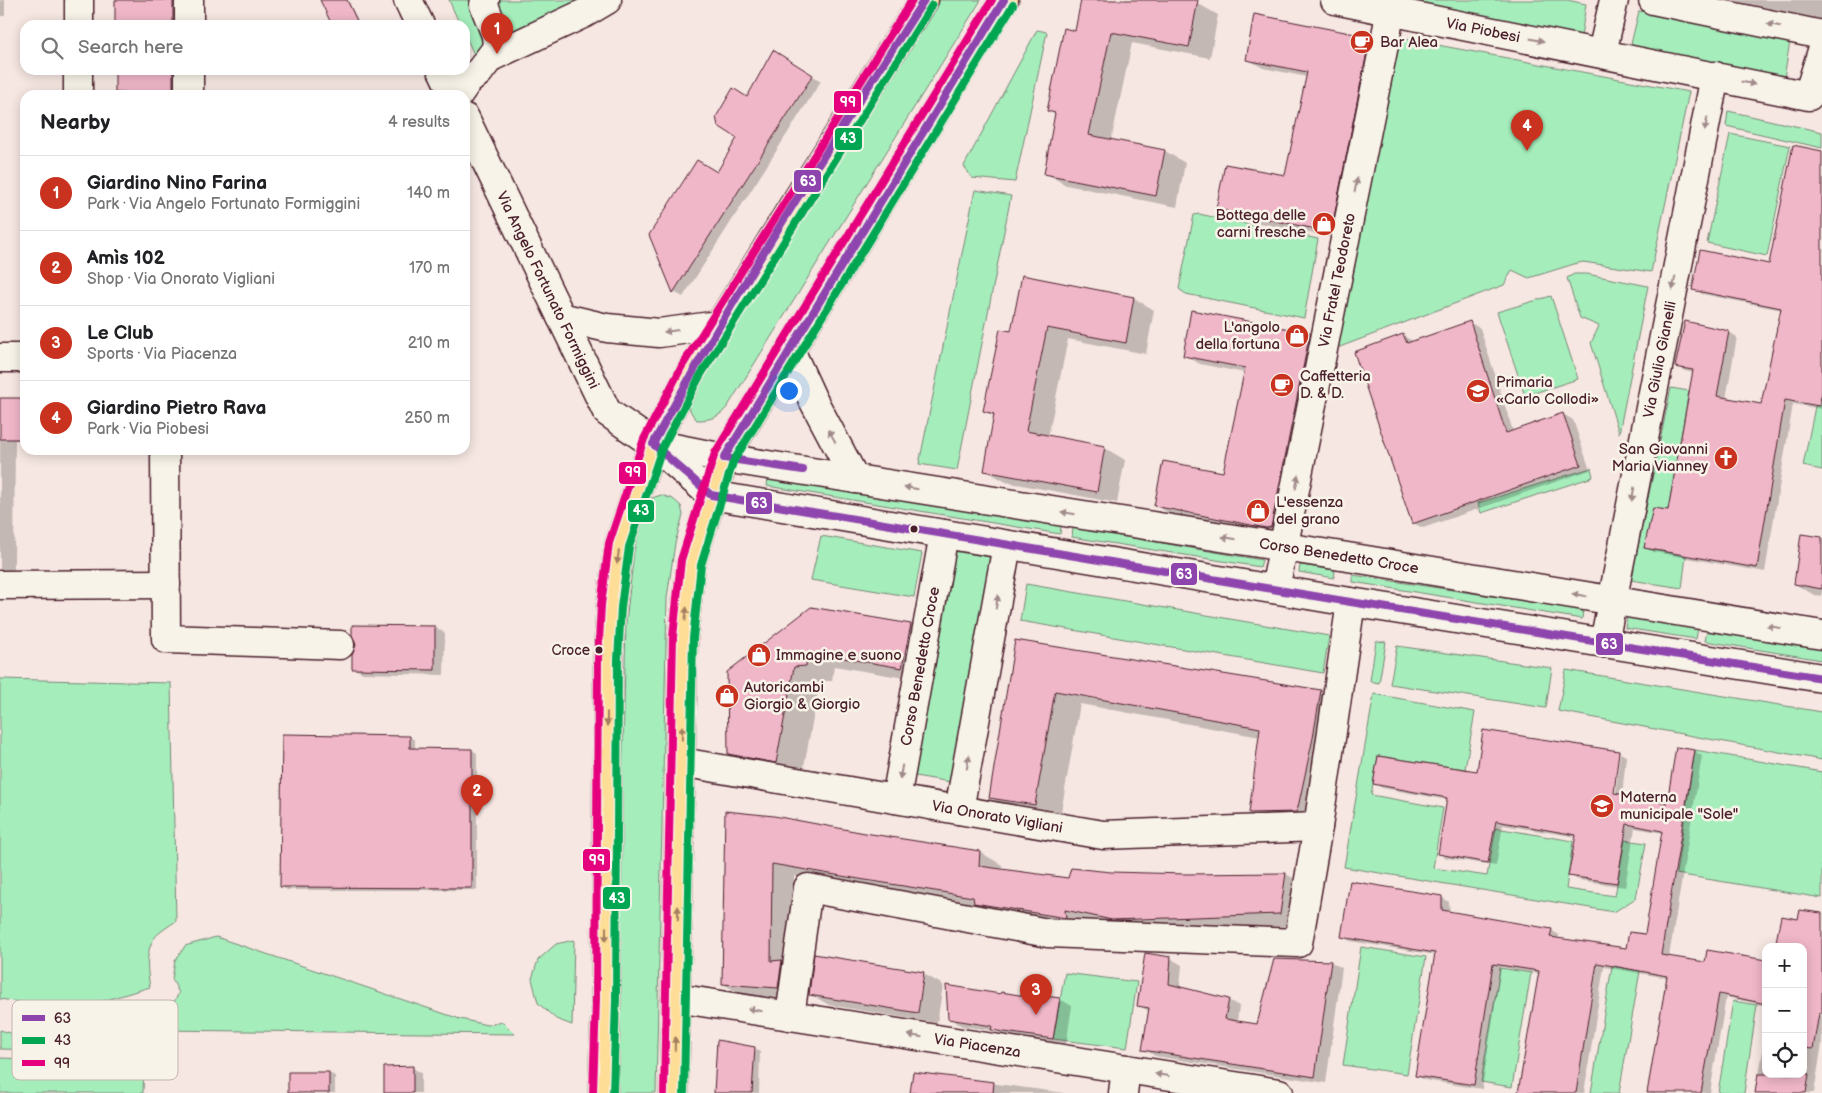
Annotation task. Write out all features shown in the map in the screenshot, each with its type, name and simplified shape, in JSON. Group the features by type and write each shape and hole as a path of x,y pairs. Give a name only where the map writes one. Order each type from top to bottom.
{"main road":[{"path":"602,1093 606,1000 608,659 611,606 619,545 653,444 688,377 924,0"},
{"path":"674,1093 684,637 691,563 711,495 724,458 1004,0"}],"street":[{"path":"78,20 79,0"},
{"path":"189,0 189,20"},
{"path":"461,90 467,82 479,72 497,48 496,35 484,5 485,0"},
{"path":"491,57 585,13 606,0"},
{"name":"Via Piobesi","path":"1335,0 1392,5 1602,53 1715,76 1814,90 1822,52"},
{"path":"1602,53 1614,0"},
{"path":"1653,0 1822,34"},
{"name":"Via Fratel Teodoreto","path":"1275,590 1392,5"},
{"path":"78,75 78,90"},
{"path":"189,75 189,90"},
{"path":"444,75 452,90"},
{"name":"Via Giulio Gianelli","path":"1604,642 1715,76"},
{"name":"Via Angelo Fortunato Formiggini","path":"470,128 608,412 653,444"},
{"path":"562,317 607,328 659,333 720,325"},
{"path":"790,350 812,398 855,479"},
{"path":"0,358 20,358"},
{"path":"653,444 711,495 1275,590 1822,678"},
{"name":"Corso Benedetto Croce","path":"653,444 724,458 1822,635"},
{"path":"164,455 166,639 340,645"},
{"name":"Corso Benedetto Croce","path":"896,799 944,534"},
{"path":"959,810 1007,545"},
{"path":"0,585 166,584"},
{"path":"790,1016 808,888 1048,934 1298,943 1318,828 1351,602"},
{"name":"Via Onorato Vigliani","path":"681,762 1103,834 1318,828"},
{"name":"Via Piacenza","path":"676,998 790,1016 1124,1081 1279,1093"}],"green space":[{"path":"449,0 619,0 482,72 470,46 470,20 458,20"},
{"path":"932,0 981,0 728,406 715,417 697,420 688,402 689,390"},
{"path":"1423,0 1567,0 1586,4 1581,37 1421,7"},
{"path":"1639,11 1790,41 1784,78 1630,48"},
{"path":"1037,30 1047,32 1015,182 972,178 964,166"},
{"path":"1400,38 1689,92 1651,272 1583,262 1529,278 1512,270 1504,285 1337,348"},
{"path":"1728,111 1822,132 1822,148 1726,126"},
{"path":"1730,134 1790,146 1767,256 1707,243"},
{"path":"975,190 1011,196 957,470 919,464"},
{"path":"1199,214 1318,239 1304,318 1186,294 1179,289 1194,215"},
{"path":"1574,274 1587,274 1648,286 1619,433 1591,343 1599,326 1580,318 1567,278"},
{"path":"1551,296 1578,379 1525,396 1497,312"},
{"path":"1822,372 1822,470 1803,466"},
{"path":"1671,388 1689,391 1668,510 1653,509 1644,548 1686,556 1682,588 1631,580"},
{"path":"1591,468 1593,477 1481,513 1478,503"},
{"path":"768,478 1061,526 1060,534 767,486"},
{"path":"661,495 673,499 681,506 683,515 675,543 667,598 656,1093 615,1093 626,622 634,552 644,506 652,498"},
{"path":"1073,528 1262,560 1260,567 1072,537"},
{"path":"821,536 922,553 914,597 811,580"},
{"path":"954,549 991,555 951,782 915,776"},
{"path":"1300,565 1335,570 1334,578 1299,572"},
{"path":"1353,575 1583,610 1582,619 1353,582"},
{"path":"1026,584 1329,636 1323,673 1020,621"},
{"path":"1627,617 1698,628 1696,639 1625,628"},
{"path":"1707,631 1822,649 1822,660 1705,641"},
{"path":"1376,641 1386,642 1379,683 1370,681"},
{"path":"1397,646 1552,668 1546,708 1390,684"},
{"path":"1566,670 1822,712 1822,760 1558,711"},
{"path":"0,679 171,683 176,921 159,933 151,945 148,958 150,987 106,1000 12,1001 0,999"},
{"path":"1374,694 1475,712 1465,769 1378,756 1371,795 1443,808 1433,868 1487,876 1496,828 1573,841 1566,889 1615,896 1625,840 1646,843 1636,898 1614,912 1344,867"},
{"path":"1695,750 1822,772 1822,898 1676,874"},
{"path":"216,937 460,1019 487,1025 503,1022 515,1034 178,1030 178,1000 175,1000 179,993 172,979 175,961 185,946"},
{"path":"574,940 572,1025 556,1019 538,1003 532,979 538,960 556,944"},
{"path":"1361,947 1426,957 1407,1074 1343,1065"},
{"path":"1612,966 1640,971 1619,1093 1591,1093"},
{"path":"1500,968 1531,973 1512,1087 1481,1082"},
{"path":"1065,973 1137,982 1127,1048 1053,1039"},
{"path":"1733,1001 1757,1005 1744,1093 1718,1093"},
{"path":"0,1030 12,1033 12,1049 0,1049"},
{"path":"0,1058 12,1058 12,1080 143,1080 143,1093 0,1093"}],"building":[{"path":"115,0 173,0 173,20 115,20"},
{"path":"320,0 347,0 357,20 330,20"},
{"path":"1081,0 1198,0 1189,47 1111,32 1089,135 1165,150 1156,196 1044,174 1055,113 1047,111 1064,28 1075,31"},
{"path":"1254,14 1370,37 1331,232 1216,209 1225,164 1285,175 1307,72 1246,60"},
{"path":"773,50 813,75 673,293 649,235 697,160 717,172 737,138 718,126 716,117 733,88 747,97"},
{"path":"115,75 173,75 173,90 115,90"},
{"path":"1793,145 1822,151 1822,392 1819,406 1785,400 1757,568 1644,548 1653,508 1668,510 1693,370 1675,367 1685,321 1729,331 1717,396 1761,404 1781,308 1692,290 1700,250 1769,264"},
{"path":"1022,275 1134,297 1126,343 1047,328 1026,431 1105,446 1097,492 984,471 994,414 983,411 1000,329 1011,331"},
{"path":"1191,310 1310,333 1271,527 1266,528 1154,506 1163,461 1223,472 1245,368 1183,356"},
{"name":"Primaria «Carlo Collodi»","path":"1470,321 1506,433 1563,413 1581,465 1412,524 1354,352 1403,334 1407,343"},
{"path":"0,398 20,398 20,439 0,439"},
{"path":"1801,534 1822,537 1822,589 1794,584"},
{"path":"811,607 911,624 902,668 808,652 806,666 794,667 776,763 728,754 727,672"},
{"path":"352,625 435,626 435,670 352,669 352,655 356,645 352,635"},
{"path":"1015,640 1321,690 1297,812 1249,813 1260,728 1055,691 1035,805 989,798"},
{"path":"1483,730 1619,751 1614,793 1667,803 1676,747 1695,750 1661,955 1705,962 1707,950 1762,959 1762,1003 1719,994 1701,1093 1647,1093 1667,976 1597,963 1576,1093 1518,1093 1539,971 1493,964 1474,1085 1415,1076 1435,953 1341,937 1350,881 1442,896 1442,910 1552,929 1550,937 1626,948 1629,932 1645,934 1662,831 1627,824 1617,883 1568,876 1576,835 1496,821 1488,863 1438,854 1447,798 1373,784 1378,756 1477,771"},
{"path":"282,734 410,736 410,748 472,749 472,888 280,887"},
{"path":"725,811 774,816 865,833 980,851 979,866 1068,878 1071,868 1111,872 1186,874 1286,873 1280,914 1112,920 1065,910 1066,918 974,903 973,897 772,864 771,961 782,960 778,988 722,984"},
{"path":"1800,910 1822,913 1822,1013 1819,1013 1813,1049 1807,1048 1807,943 1776,943 1781,916 1798,919"},
{"path":"1145,953 1171,957 1169,984 1229,999 1225,1019 1257,1024 1274,959 1331,961 1315,1077 1142,1050 1149,1008 1137,1006"},
{"path":"814,954 924,972 918,1013 809,995"},
{"path":"946,985 1000,994 1001,992 1025,996 1030,994 1060,998 1053,1039 991,1030 992,1026 948,1019"},
{"path":"717,1040 755,1047 752,1093 714,1093"},
{"path":"413,1066 413,1093 384,1093 384,1067"},
{"path":"288,1072 329,1072 329,1093 288,1093"},
{"path":"913,1072 994,1082 993,1093 910,1093"},
{"path":"1758,1074 1762,1074 1762,1078 1807,1078 1807,1074 1809,1074 1806,1093 1755,1093"}],"transit line":[{"name":"99","path":"593,1093 596,1000 598,659 601,605 609,543 644,439 682,366 912,0"},
{"name":"63","path":"924,0 750,275 653,444 711,495 1332,599 1822,678"},
{"name":"99","path":"664,1093 673,637 681,560 715,453 992,0"},
{"name":"63","path":"803,470 724,458 1004,0"},
{"name":"43","path":"613,1093 616,1000 618,659 621,607 629,547 662,448 700,376 932,5"},
{"name":"43","path":"684,1093 693,638 701,565 733,462 1013,5"}],"place":[{"name":"Bar Alea","path":"1362,42"},
{"name":"Giardino Nino Farina","path":"497,54"},
{"name":"Giardino Pietro Rava","path":"1527,151"},
{"name":"Bottega delle carni fresche","path":"1324,224"},
{"name":"L'angolo della fortuna","path":"1297,336"},
{"name":"Caffetteria D. & D.","path":"1282,385"},
{"name":"Primaria «Carlo Collodi»","path":"1478,391"},
{"name":"San Giovanni Maria Vianney","path":"1726,458"},
{"name":"L'essenza del grano","path":"1258,511"},
{"name":"Croce","path":"599,650"},
{"name":"Immagine e suono","path":"759,655"},
{"name":"Autoricambi Giorgio & Giorgio","path":"727,696"},
{"name":"Materna municipale \"Sole\"","path":"1602,806"},
{"name":"Amìs 102","path":"477,816"},
{"name":"Le Club","path":"1036,1015"}]}
